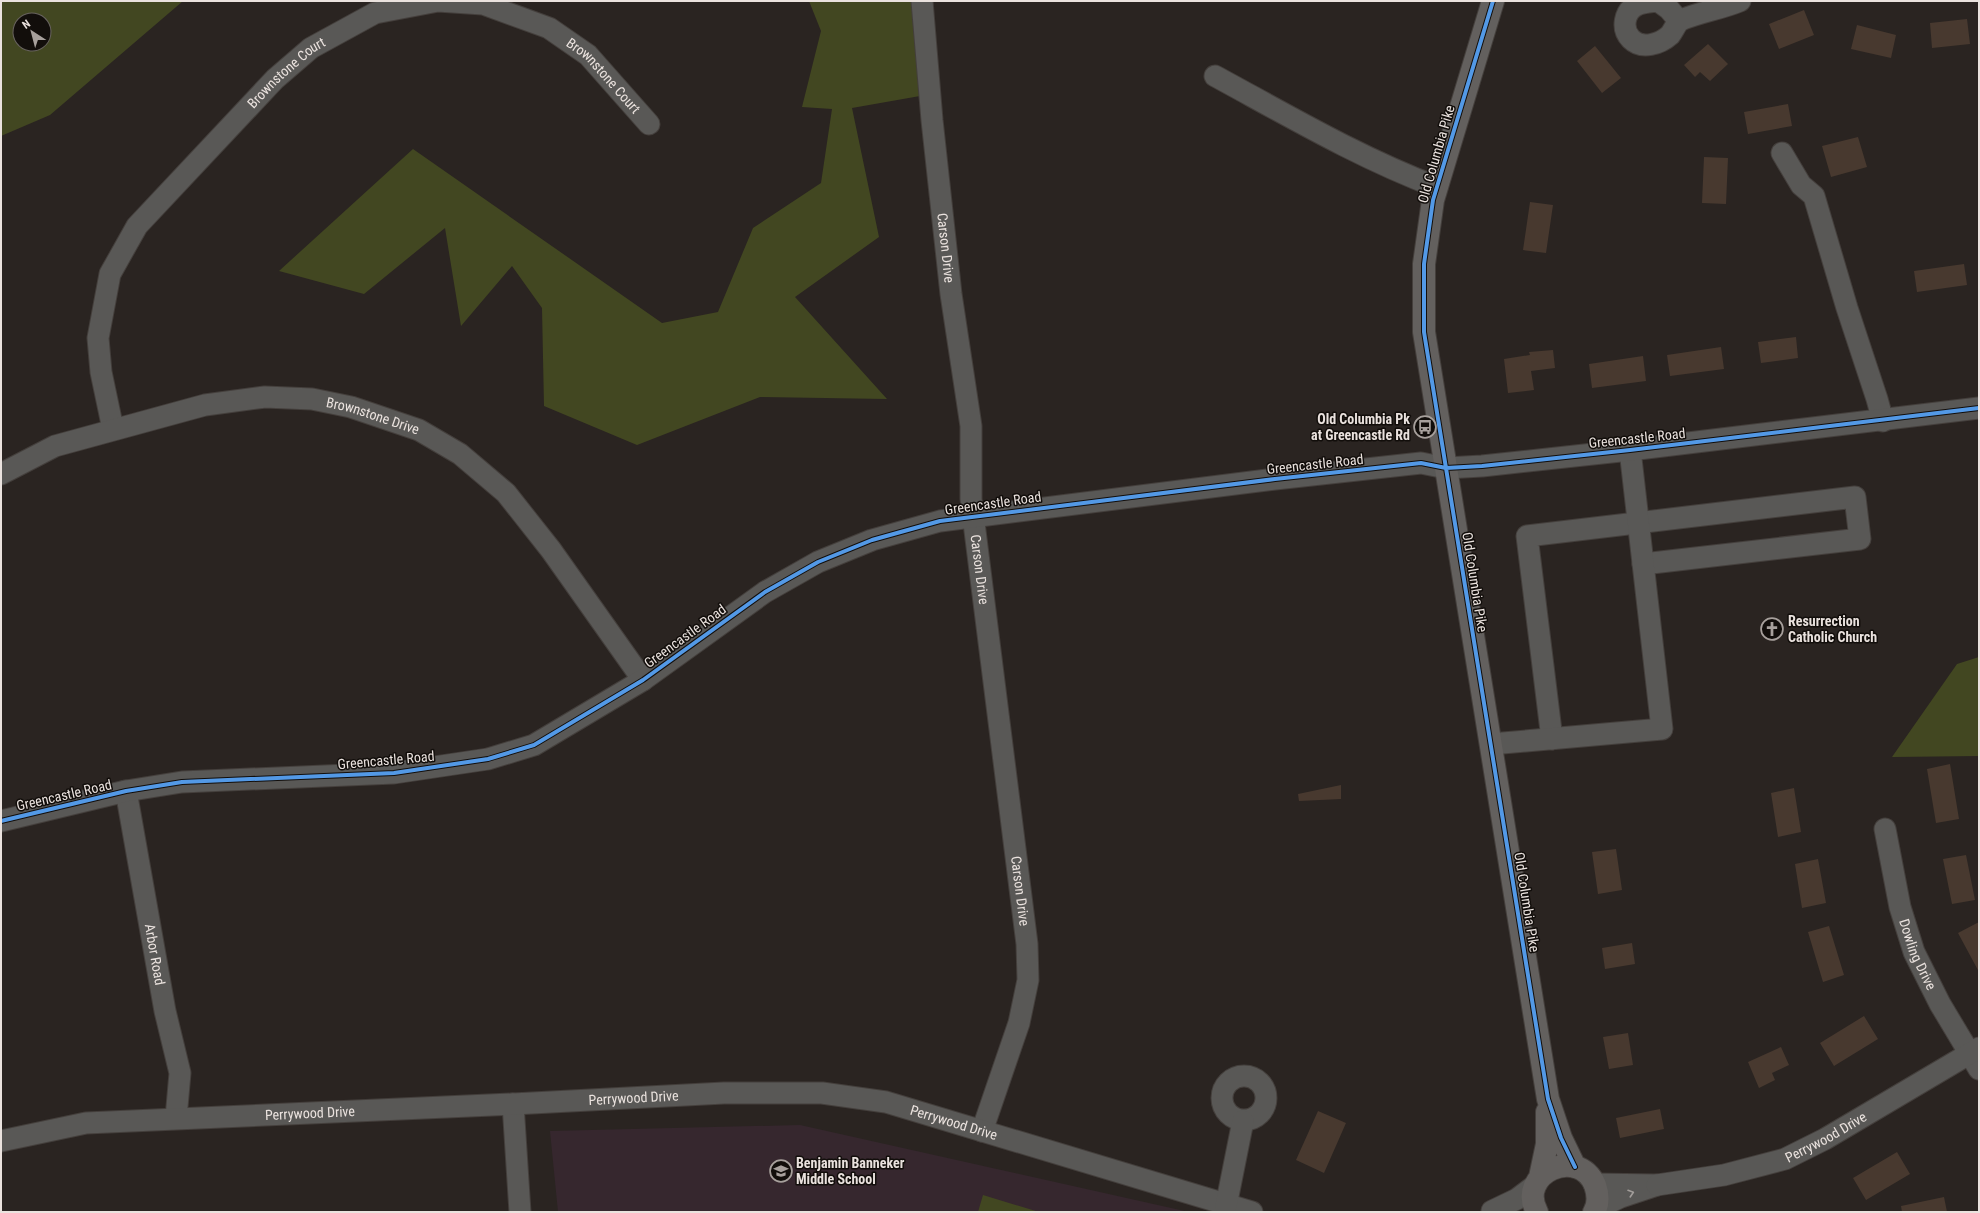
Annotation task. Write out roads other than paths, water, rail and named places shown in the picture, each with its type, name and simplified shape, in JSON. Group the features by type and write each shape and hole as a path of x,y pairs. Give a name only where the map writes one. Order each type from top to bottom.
{"main road":[{"name":"Old Columbia Pike","path":"1493,1 1432,200 1424,264 1424,332 1548,1099 1561,1138 1575,1167"},
{"name":"Old Columbia Pike","path":"1537,1212 1532,1198 1546,1144 1548,1099"},
{"path":"1537,1182 1549,1170 1560,1166 1575,1167 1585,1172 1594,1184 1598,1199 1595,1211"}],"street":[{"name":"Brownstone Court","path":"113,429 101,372 98,338 110,274 137,226 275,79 311,48 375,13 438,1 482,4 549,28 588,54 649,124"},
{"name":"Carson Drive","path":"922,1 932,120 951,288 971,426 971,498 1027,944 1028,973 1019,1022 982,1131"},
{"path":"1679,21 1740,1"},
{"path":"1215,76 1318,131 1414,178 1437,186"},
{"path":"1782,153 1801,185 1814,196 1847,308 1883,421"},
{"name":"Brownstone Drive","path":"1,474 55,446 205,405 265,396 312,399 351,407 419,430 460,454 506,493 551,550 643,680"},
{"name":"Greencastle Road","path":"1,821 126,791 182,782 394,773 488,759 534,745 643,680 765,592 818,562 872,540 940,521 973,515 1421,464 1446,468 1482,466 1883,421 1979,408"},
{"path":"1491,744 1662,729 1630,450"},
{"path":"1552,739 1527,536 1855,497 1860,539 1643,564"},
{"name":"Arbor Road","path":"126,791 165,1011 180,1073 176,1118"},
{"name":"Dowling Drive","path":"1885,829 1900,907 1914,952 1940,1004 1976,1057"},
{"name":"Perrywood Drive","path":"1594,1184 1657,1185 1724,1175 1785,1159 1825,1139 1976,1057"},
{"name":"Perrywood Drive","path":"1,1141 86,1123 513,1104 724,1092 822,1093 886,1102 982,1131 1214,1206 1252,1212"},
{"path":"513,1104 520,1212"},
{"path":"1214,1206 1243,1121"},
{"path":"1494,1212 1517,1199 1537,1182"},
{"name":"Perrywood Drive","path":"1595,1211 1621,1197 1657,1185"}],"place":[{"name":"Old Columbia Pk at Greencastle Rd","path":"1425,427"},
{"name":"Resurrection Catholic Church","path":"1772,629"},
{"name":"Benjamin Banneker Middle School","path":"781,1171"}]}
